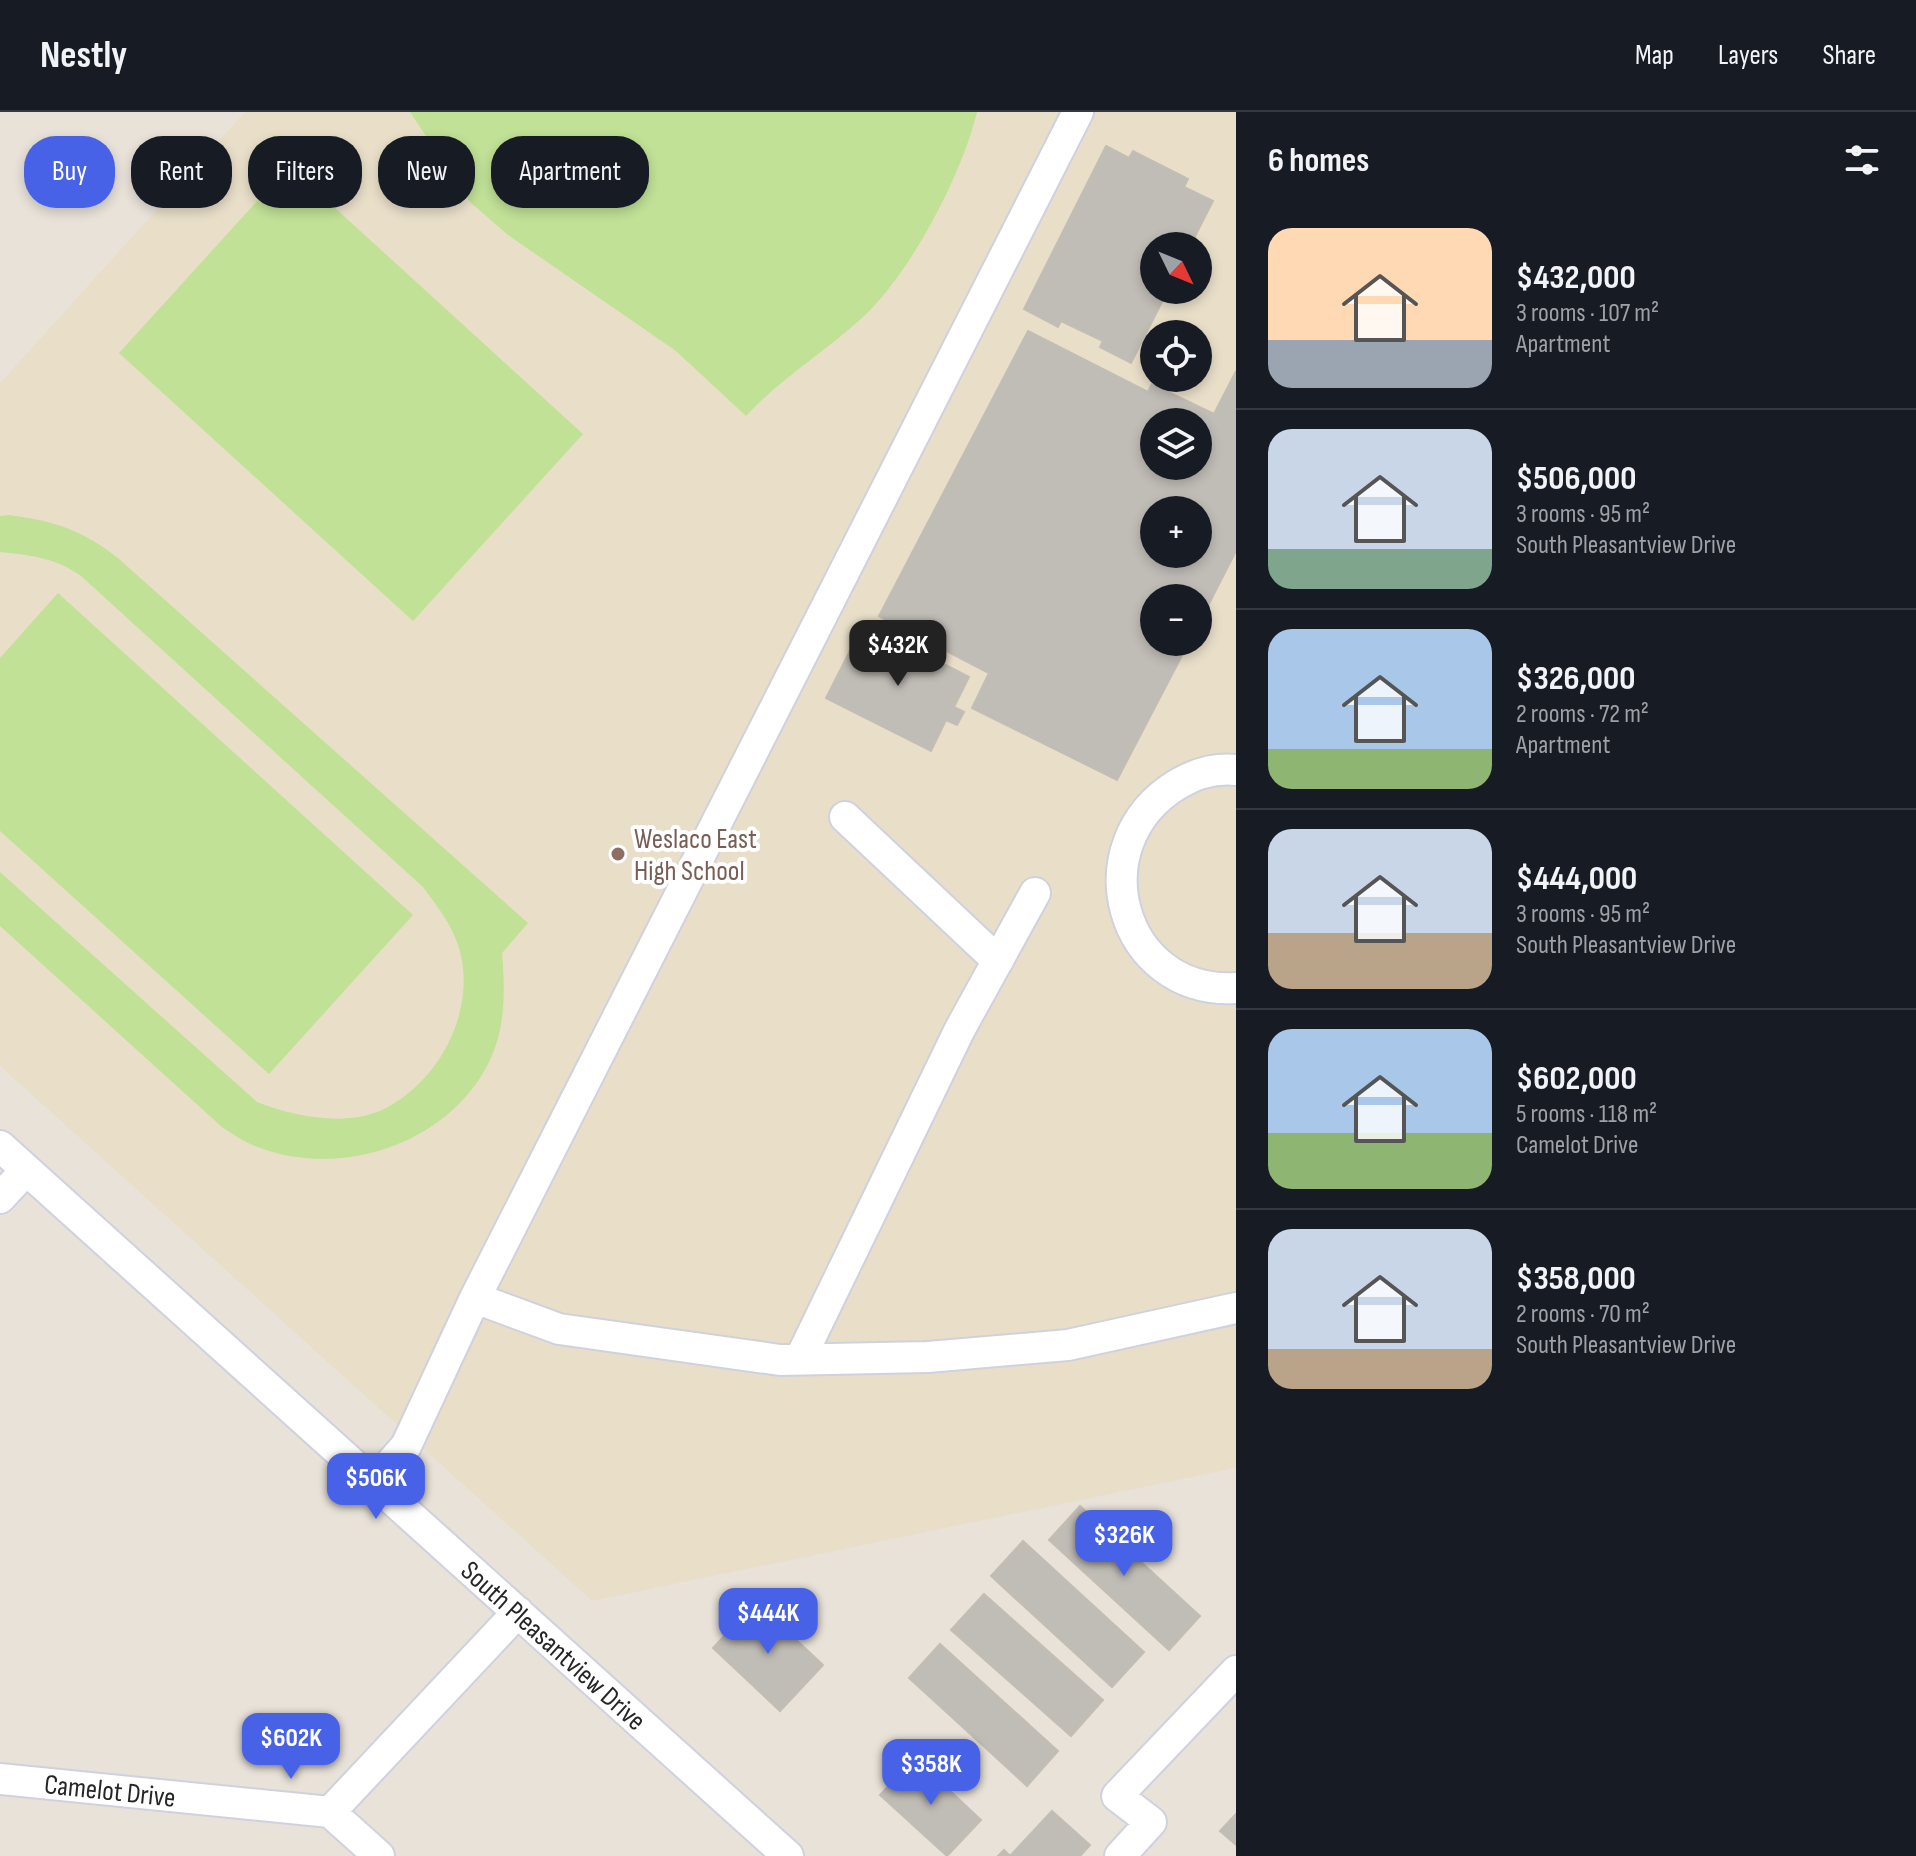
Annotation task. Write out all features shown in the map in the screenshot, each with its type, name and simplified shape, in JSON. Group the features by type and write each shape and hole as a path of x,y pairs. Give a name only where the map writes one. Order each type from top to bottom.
{"street":[{"path":"374,1482 406,1446 475,1298 1078,112"},
{"path":"1236,770 1224,769 1190,777 1160,795 1137,822 1132,833 1123,855 1121,890 1129,924 1150,956 1181,978 1217,989 1236,988"},
{"path":"845,817 998,961"},
{"path":"800,1359 960,1029 1035,893"},
{"name":"South Pleasantview Drive","path":"0,1146 788,1856"},
{"path":"0,1198 26,1170"},
{"path":"475,1298 559,1329 780,1360 928,1357 1068,1345 1236,1308"},
{"path":"379,1856 330,1812 518,1612"},
{"path":"1120,1856 1151,1822 1117,1796 1236,1671"},
{"name":"Camelot Drive","path":"0,1779 330,1812"}],"shaded area":[{"name":"Weslaco East High School","path":"245,112 1236,112 1236,1468 592,1601 0,1066 0,383 158,208 232,208 232,136 223,136"}],"green space":[{"path":"410,112 977,112 947,193 898,276 862,318 774,389 746,416 676,351 508,235 475,206 475,136 426,136"},
{"path":"251,208 335,208 583,434 413,621 119,353"},
{"path":"9,515 68,528 119,559 528,923 502,953 503,1008 495,1049 471,1091 447,1115 419,1134 388,1148 355,1156 321,1159 287,1156 251,1144 223,1128 0,926 0,872 257,1102 305,1116 357,1117 388,1107 408,1094 440,1058 459,1015 463,968 458,945 443,914 423,887 81,576 43,558 0,552 0,516"},
{"path":"58,593 413,915 269,1074 0,831 0,658"}],"building":[{"path":"1106,146 1129,158 1133,151 1188,179 1184,187 1213,201 1197,232 1140,232 1140,304 1161,304 1153,320 1140,320 1140,345 1131,363 1100,347 1103,341 1061,321 1058,327 1024,309"},
{"path":"1028,331 1140,388 1140,392 1169,392 1202,408 1140,408 1140,480 1212,480 1212,413 1236,371 1236,551 1212,598 1212,584 1140,584 1140,656 1182,656 1117,780 972,708 989,673 879,616"},
{"path":"864,623 969,677 954,707 964,712 957,725 946,720 931,751 826,698"},
{"path":"1080,1506 1200,1616 1169,1650 1049,1540"},
{"path":"1023,1541 1144,1652 1112,1687 991,1576"},
{"path":"984,1594 1103,1700 1071,1736 951,1630"},
{"path":"756,1602 823,1665 780,1711 713,1648"},
{"path":"940,1644 1058,1751 1027,1786 909,1678"},
{"path":"915,1758 981,1820 947,1856 880,1795"},
{"path":"1052,1811 1090,1845 1080,1856 1010,1856"},
{"path":"1236,1814 1236,1845 1220,1831"}],"place":[{"name":"Weslaco East High School","path":"618,854"}]}
